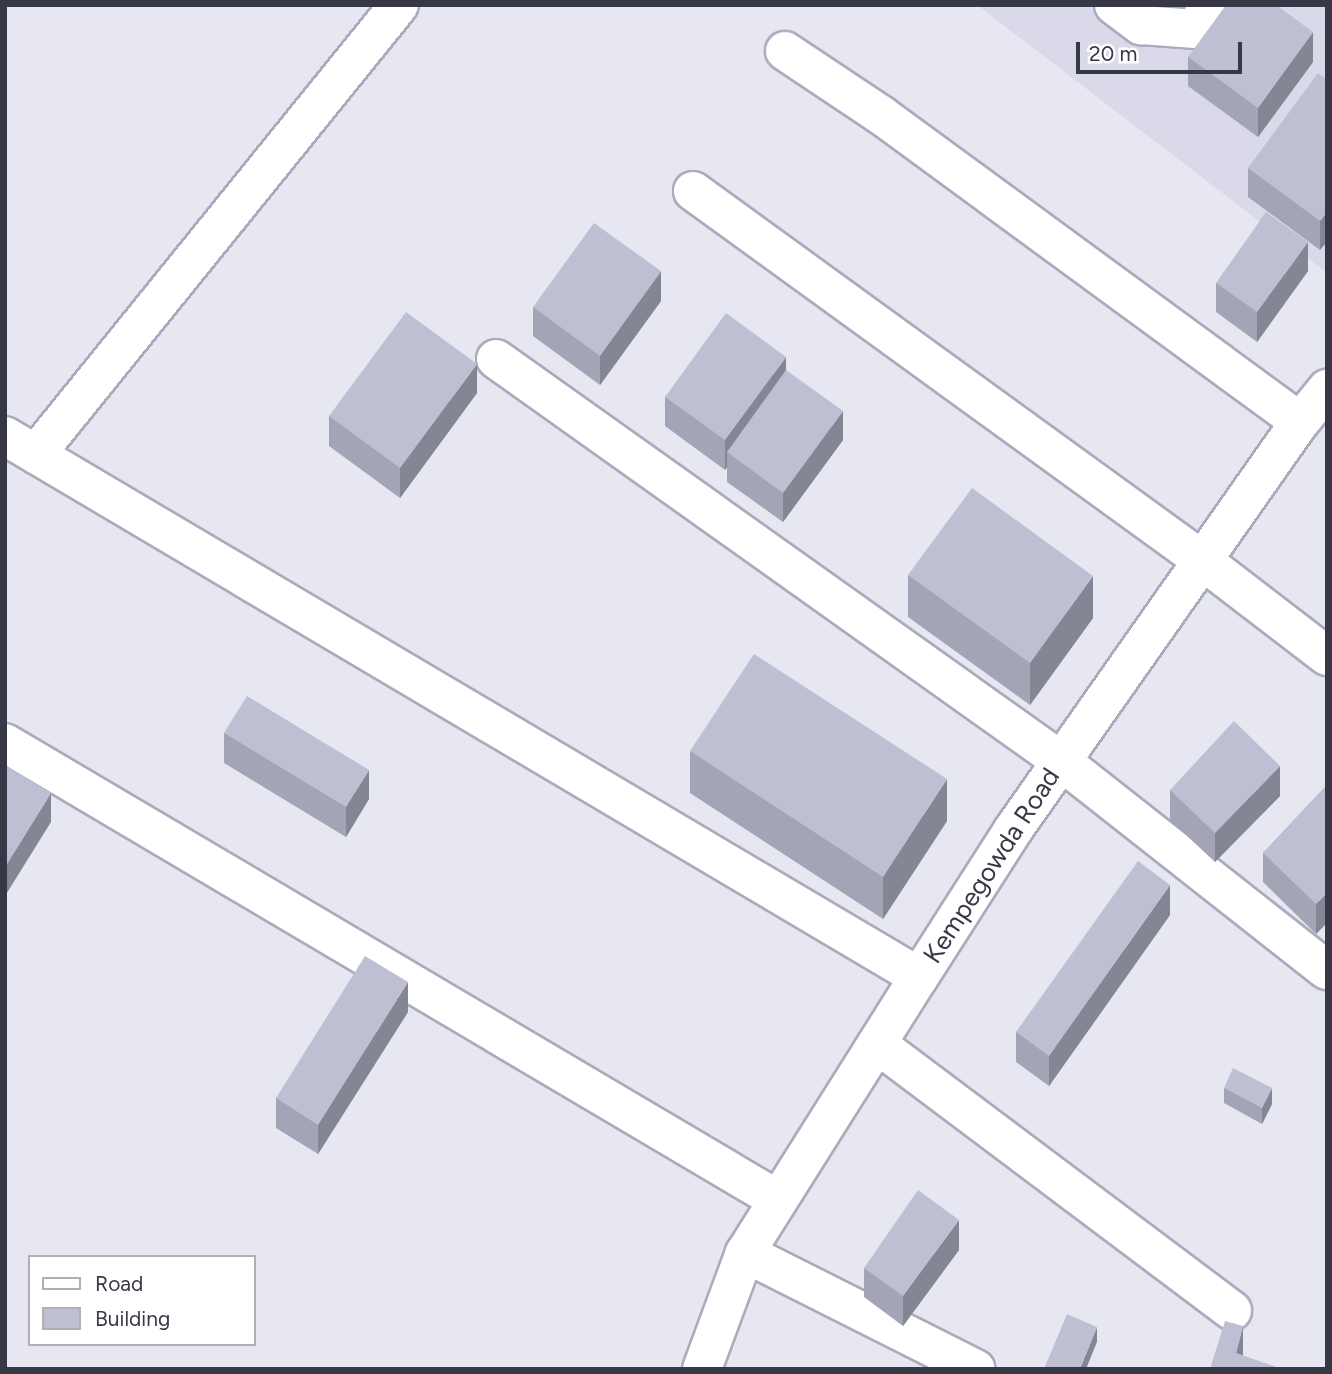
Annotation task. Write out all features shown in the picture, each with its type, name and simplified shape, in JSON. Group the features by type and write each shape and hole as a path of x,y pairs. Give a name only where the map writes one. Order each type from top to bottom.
{"street":[{"path":"398,5 20,445 919,977"},
{"path":"1114,5 1141,25 1196,29 1209,5"},
{"path":"785,51 881,115 1300,422"},
{"path":"693,191 1203,561 1327,656"},
{"path":"496,359 1061,761 1327,970"},
{"name":"Kempegowda Road","path":"702,1369 745,1253 919,977 1061,761 1300,422 1327,389"},
{"path":"5,743 779,1200"},
{"path":"877,1044 1232,1311"},
{"path":"745,1253 976,1369"}],"shaded area":[{"path":"977,5 1327,5 1327,273"}],"building":[{"path":"1226,5 1276,5 1313,32 1258,108 1188,57"},
{"path":"1318,73 1327,80 1327,212 1320,221 1248,168"},
{"path":"1266,212 1308,242 1257,312 1216,283"},
{"path":"594,223 661,271 600,356 533,307"},
{"path":"406,312 477,364 400,468 329,416"},
{"path":"726,313 786,357 725,440 665,397"},
{"path":"786,370 843,411 783,493 727,452"},
{"path":"972,488 1093,576 1030,663 908,575"},
{"path":"754,654 947,779 883,877 690,751"},
{"path":"247,696 369,770 346,807 224,733"},
{"path":"1234,721 1280,766 1215,833 1170,790"},
{"path":"5,765 51,793 5,867"},
{"path":"1327,785 1327,893 1316,904 1263,853"},
{"path":"1138,861 1170,885 1049,1056 1016,1032"},
{"path":"365,956 408,982 318,1125 276,1098"},
{"path":"1233,1068 1272,1088 1262,1108 1224,1088"},
{"path":"918,1190 959,1220 903,1296 864,1268"},
{"path":"1067,1314 1097,1327 1080,1369 1044,1369"},
{"path":"1225,1321 1243,1326 1236,1353 1282,1369 1210,1369"}]}
